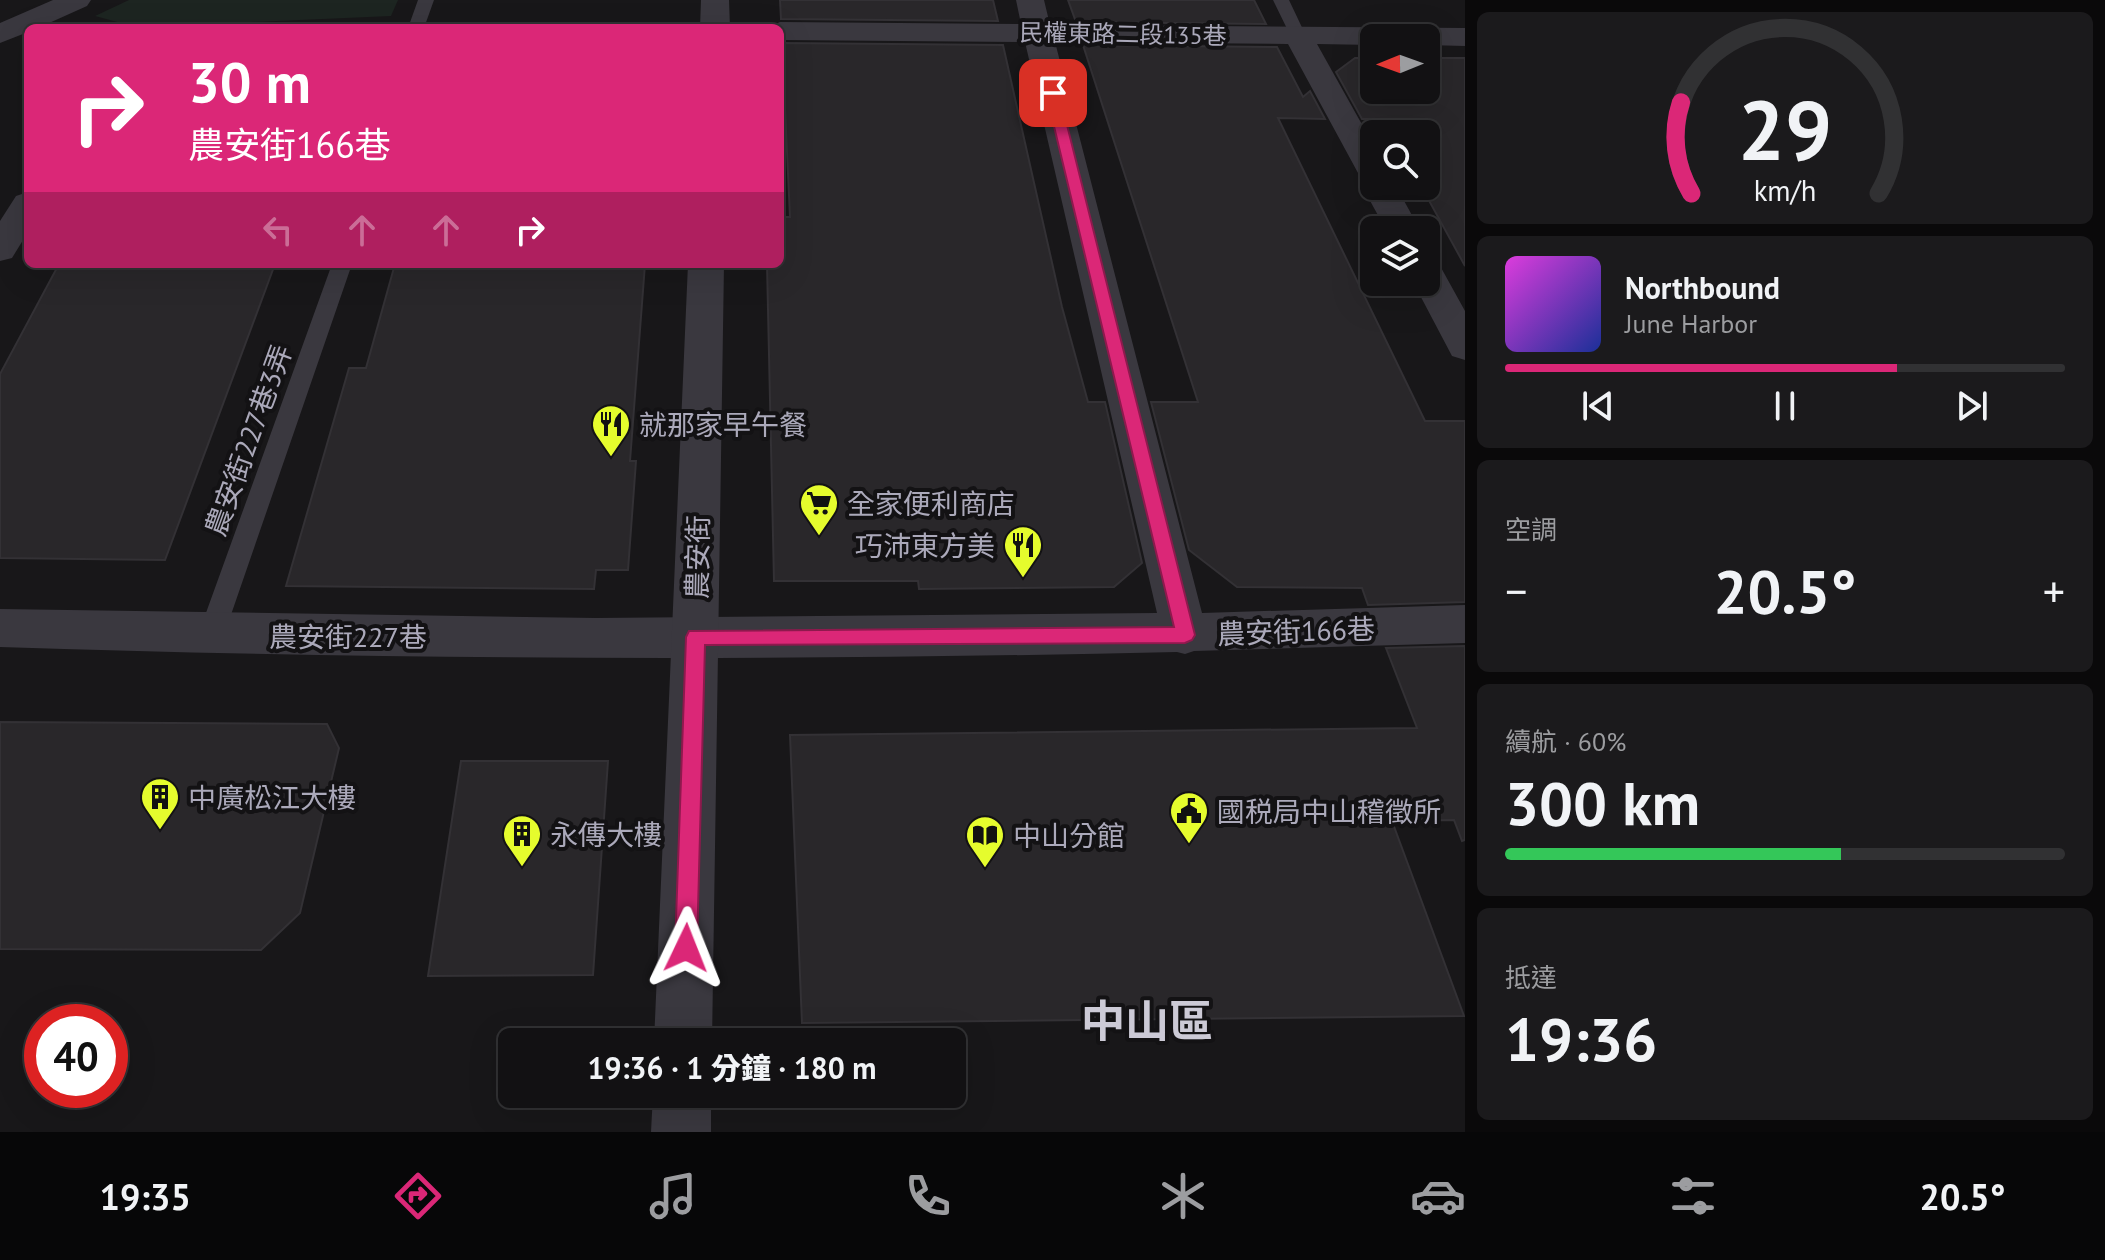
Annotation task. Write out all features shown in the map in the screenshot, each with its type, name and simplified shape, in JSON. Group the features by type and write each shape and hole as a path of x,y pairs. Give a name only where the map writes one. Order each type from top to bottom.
{"street":[{"path":"10,28 77,0"},
{"path":"715,0 715,24"},
{"path":"1034,16 1185,635"},
{"name":"民權東路二段135巷","path":"784,31 1034,16 1299,38 1465,37"},
{"path":"1299,38 1360,150"},
{"path":"0,250 24,210"},
{"name":"農安街","path":"683,1028 706,268"},
{"path":"1438,296 1465,347"},
{"name":"農安街166巷","path":"696,637 1185,635 1465,624"},
{"name":"農安街227巷","path":"0,628 211,635 696,637"},
{"path":"681,1132 682,1108"}],"lane":[{"path":"417,24 426,0"},
{"path":"1281,0 1299,38"},
{"name":"農安街227巷3弄","path":"211,635 341,268"}],"shaded area":[{"path":"129,0 398,0 391,16 206,24 125,24 95,16"}],"building":[{"path":"780,0 993,0 998,21 781,19"},
{"path":"1068,0 1254,0 1266,24 1076,22"},
{"path":"784,43 1003,45 1062,307 1088,402 1105,402 1142,563 1114,587 919,589 918,581 774,581 767,268 784,268 784,217 790,217"},
{"path":"1083,45 1277,47 1303,97 1310,91 1325,119 1278,118 1360,287 1360,296 1364,296 1425,421 1465,421 1465,602 1368,605 1362,588 1237,587 1189,550 1151,402 1198,402"},
{"path":"1355,58 1360,58 1360,104 1440,104 1440,58 1465,58 1465,266 1429,200 1440,200 1440,120 1362,119 1336,72"},
{"path":"57,268 274,268 165,560 0,558 0,374"},
{"path":"394,268 645,268 630,461 636,461 628,570 596,570 594,589 286,586 349,368 366,368"},
{"path":"1465,646 1465,840 1462,841 1454,820 1392,821 1464,1016 802,1023 790,735 1417,728 1386,648"},
{"name":"中廣松江大樓","path":"0,722 327,724 339,748 300,913 261,950 0,949"},
{"name":"永傳大樓","path":"461,761 608,761 593,975 428,976"}],"place":[{"name":"就那家早午餐","path":"611,458"},
{"name":"全家便利商店","path":"819,537"},
{"name":"巧沛東方美","path":"1023,579"},
{"name":"中廣松江大樓","path":"160,831"},
{"name":"國税局中山稽徵所","path":"1189,845"},
{"name":"永傳大樓","path":"522,868"},
{"name":"中山分館","path":"985,869"}],"district":[{"name":"中山區","path":"1147,1020"}],"route":[{"path":"686,948 696,637 1185,635 1053,93"}]}
